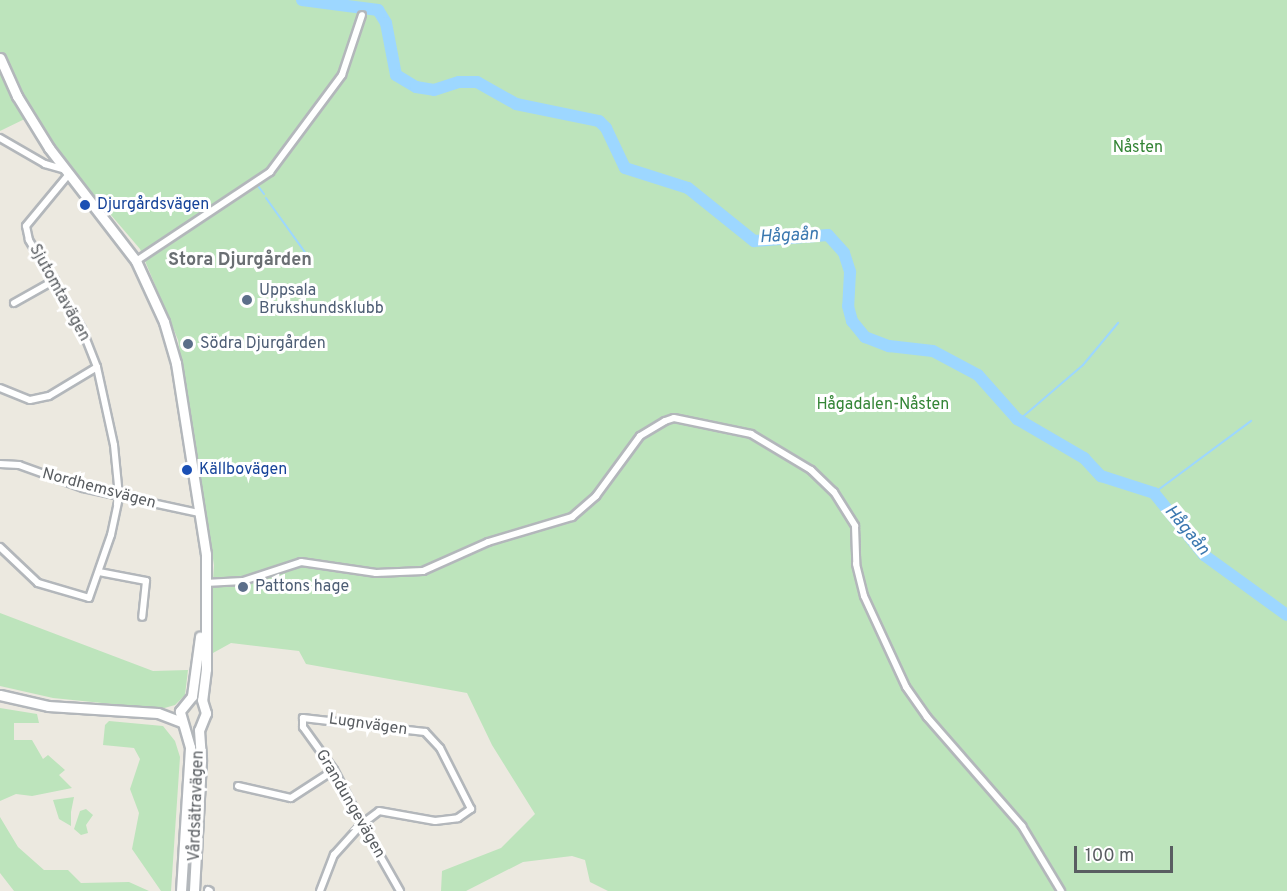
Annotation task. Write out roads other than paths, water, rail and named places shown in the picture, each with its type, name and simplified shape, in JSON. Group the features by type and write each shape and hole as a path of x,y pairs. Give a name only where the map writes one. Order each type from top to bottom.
{"street":[{"path":"136,261 270,172 342,75 362,15"},
{"path":"0,58 17,96 68,172 136,261 164,322 176,363 206,554 204,707 203,722 197,727 158,714 48,706 0,695"},
{"path":"0,138 45,164 68,172"},
{"name":"Sjutomtavägen","path":"68,172 26,226 29,240 55,280 82,329 97,367 114,445 119,496"},
{"path":"14,303 55,280"},
{"path":"0,388 30,400 49,396 97,367"},
{"path":"205,583 250,579 278,567 302,562 376,573 423,571 488,542 572,517 596,496 640,436 664,421 675,417 751,434 811,470 834,492 855,526 856,564 864,596 906,687 927,717 1007,806 1061,891"},
{"name":"Nordhemsvägen","path":"0,464 19,465 119,496 199,513"},
{"path":"0,547 38,583 89,598 99,572 119,496"},
{"path":"99,572 146,581 142,617"},
{"path":"183,724 184,704 192,696 204,615"},
{"path":"158,714 196,702 204,707"},
{"name":"Lugnvägen","path":"303,717 425,732 431,737 466,797 469,813 435,821 379,811 362,824"},
{"name":"Grandungevägen","path":"303,717 303,727 334,770 400,891"},
{"name":"Vårdsätravägen","path":"194,891 201,761 199,730 203,722"},
{"name":"Vårdsätravägen","path":"181,891 190,747 183,724"},
{"path":"238,786 291,798 334,770"},
{"path":"320,891 334,855 362,824"}],"waterway":[{"name":"Hågaån","path":"302,0 378,10 386,23 396,75 416,87 434,90 459,82 477,82 516,104 599,121 606,128 625,168 688,188 754,241 828,235 844,253 850,272 848,306 852,321 865,337 889,346 933,351 978,375 1017,419 1084,458 1101,476 1154,493 1204,555 1287,615"},
{"path":"258,186 264,194"},
{"path":"266,198 312,262"},
{"path":"1019,420 1083,365 1118,323"},
{"path":"1154,493 1251,421"}],"place":[{"name":"Djurgårdsvägen","path":"85,205"},
{"name":"Uppsala Brukshundsklubb","path":"247,300"},
{"name":"Södra Djurgården","path":"188,344"},
{"name":"Källbovägen","path":"187,470"},
{"name":"Pattons hage","path":"243,587"}],"district":[{"name":"Stora Djurgården","path":"240,261"}],"park label":[{"name":"Nåsten","path":"1138,148"},
{"name":"Hågadalen-Nåsten","path":"883,405"}]}
